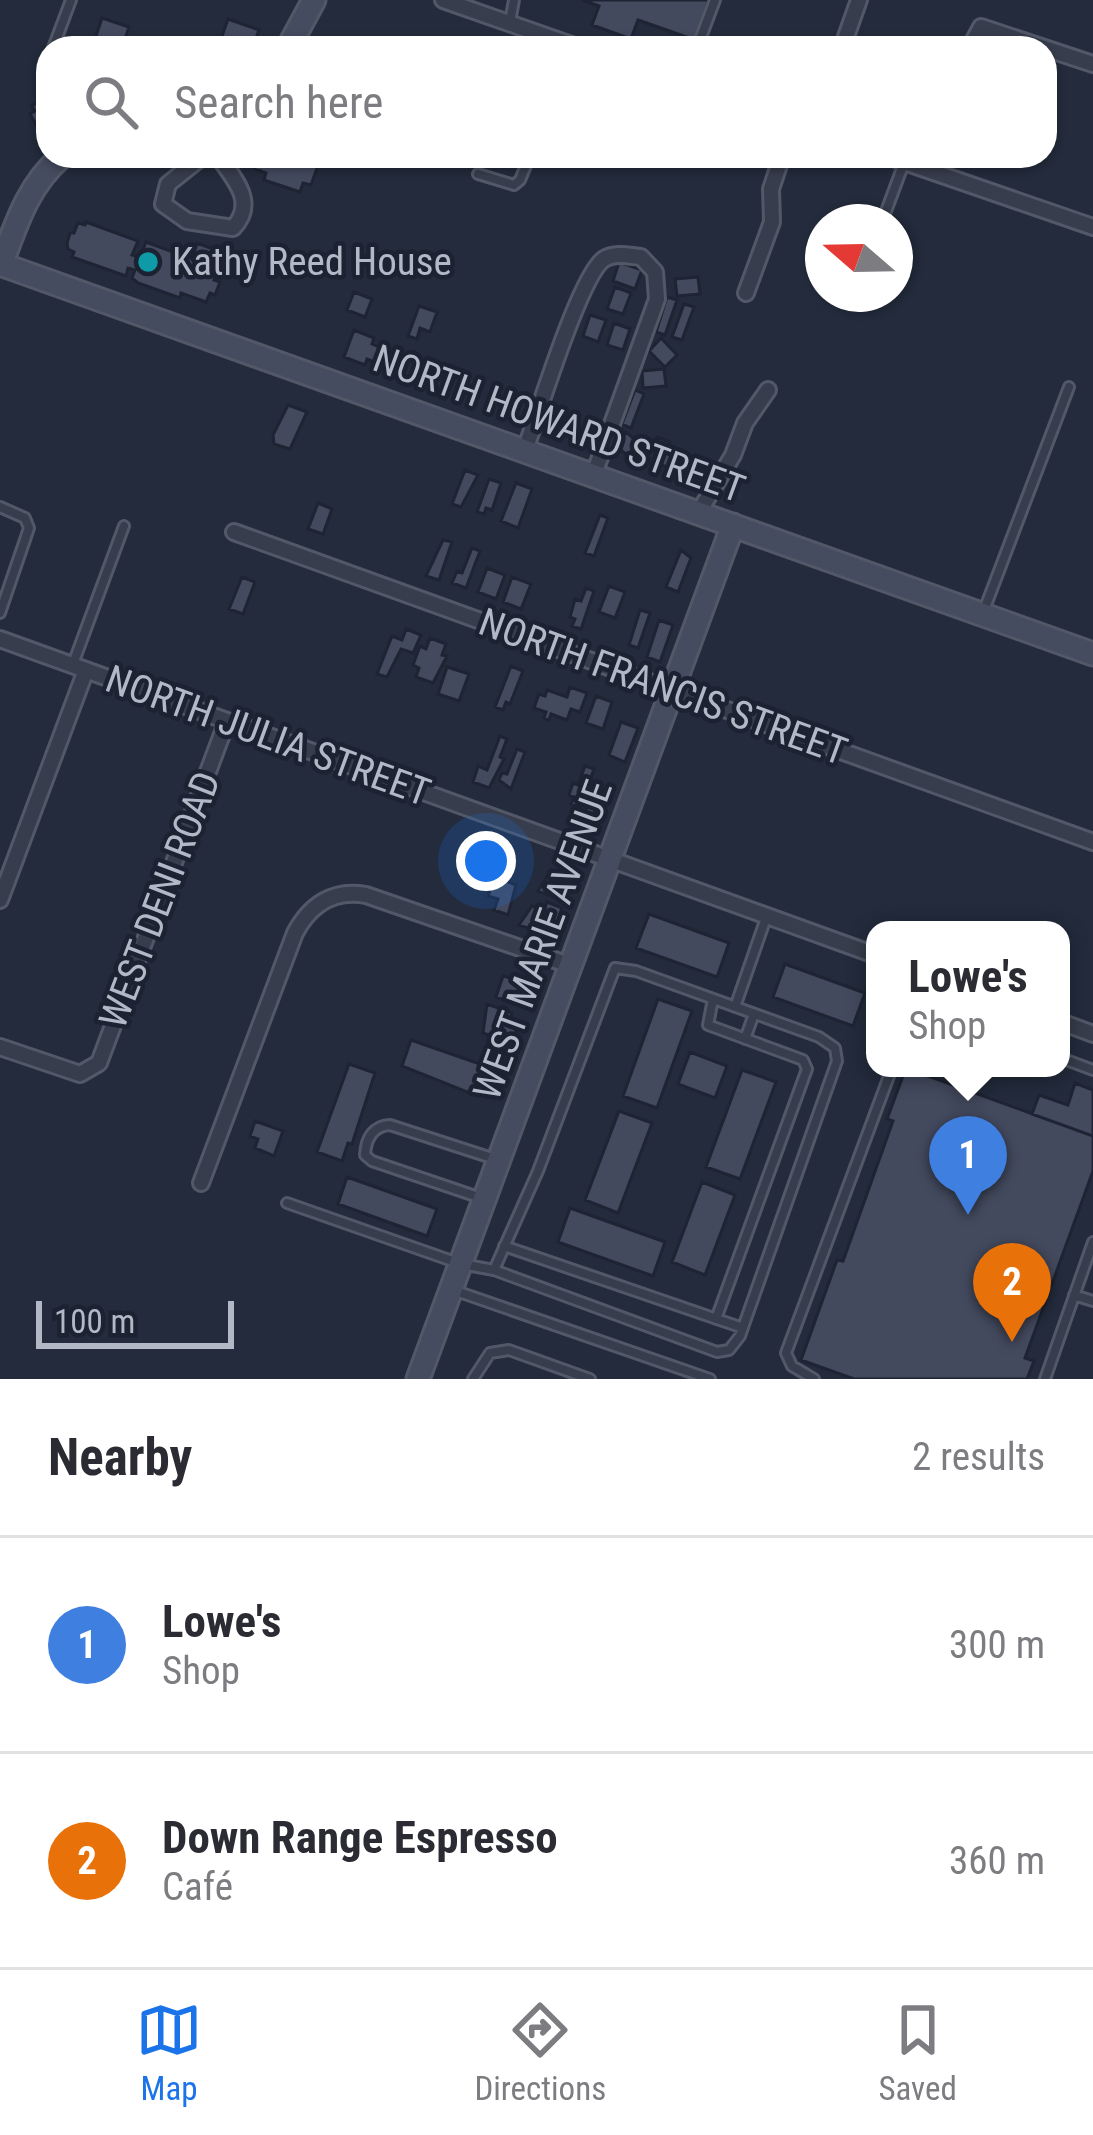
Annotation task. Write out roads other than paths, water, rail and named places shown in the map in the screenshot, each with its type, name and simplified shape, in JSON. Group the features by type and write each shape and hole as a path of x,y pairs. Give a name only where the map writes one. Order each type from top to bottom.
{"street":[{"path":"294,36 314,0"},
{"path":"443,0 543,36"},
{"path":"846,36 859,0"},
{"path":"976,36 981,27 1008,36"},
{"path":"1057,52 1093,64"},
{"path":"0,265 26,198 48,168"},
{"path":"187,168 168,184 163,204 187,221 232,228 245,209 245,199 226,168"},
{"path":"746,293 772,223 771,189 778,168"},
{"path":"940,168 1093,227"},
{"path":"525,449 585,286 603,260 619,255 641,257 655,272 657,298 594,474"},
{"name":"NORTH HOWARD STREET","path":"0,265 1093,654"},
{"path":"699,512 733,455 745,423 768,390"},
{"name":"WEST MARIE AVENUE","path":"418,1379 733,525"},
{"name":"NORTH FRANCIS STREET","path":"234,532 1093,842"},
{"name":"NORTH JULIA STREET","path":"0,639 866,952"},
{"path":"0,900 80,668"},
{"name":"WEST DENI ROAD","path":"0,1047 74,1073 86,1073 99,1063 227,721"},
{"path":"201,1183 295,933 308,913 326,899 347,893 366,895 572,966"}],"lane":[{"path":"57,36 70,0"},
{"path":"510,24 514,0"},
{"path":"702,36 716,0"},
{"path":"478,174 514,185 525,168"},
{"path":"889,204 902,168"},
{"path":"983,614 1069,387"},
{"path":"0,507 26,518 29,528 0,614"},
{"path":"80,668 124,526"},
{"path":"734,1007 767,916"},
{"path":"286,1203 461,1264 494,1270 717,1352 729,1350 743,1328 837,1061 835,1048 819,1037 636,970 615,968 538,1171 494,1270"},
{"path":"713,999 708,1025 803,1060 807,1069 716,1319"},
{"path":"745,1039 754,1014"},
{"path":"814,1379 792,1366 786,1353 889,1077"},
{"path":"485,1199 372,1161 365,1155 370,1135 390,1125 500,1160"},
{"path":"1045,1379 1093,1242"},
{"path":"504,1246 743,1328"},
{"path":"452,1289 710,1379"},
{"path":"1074,1294 1093,1301"},
{"path":"473,1379 490,1353 509,1350 590,1379"}],"place":[{"name":"Kathy Reed House","path":"148,262"},
{"name":"Lowe's","path":"968,1215"},
{"name":"Down Range Espresso","path":"1012,1342"}]}
